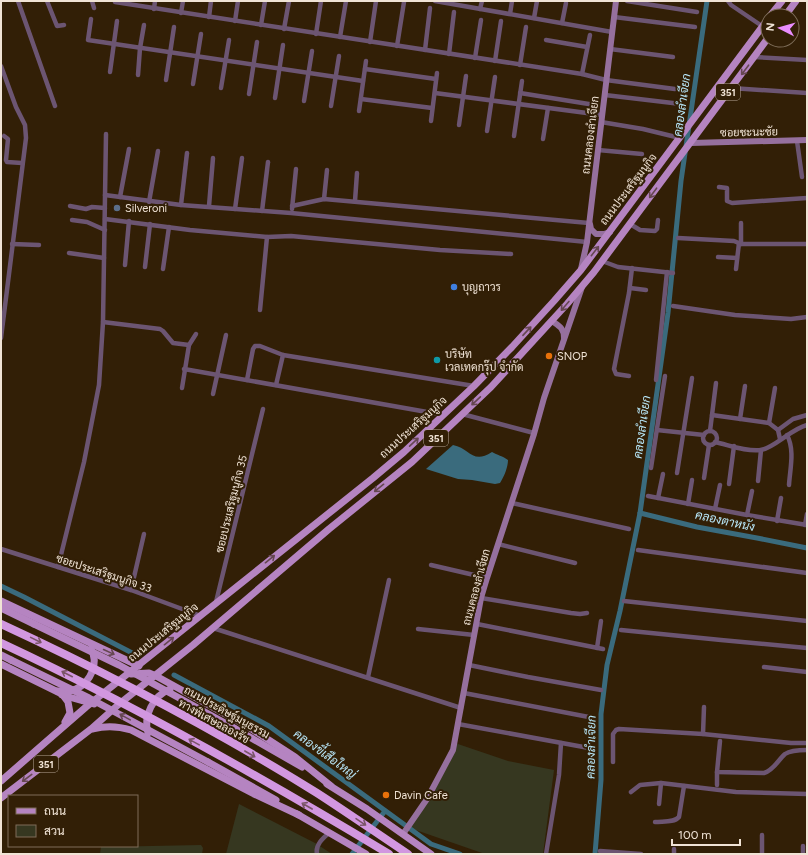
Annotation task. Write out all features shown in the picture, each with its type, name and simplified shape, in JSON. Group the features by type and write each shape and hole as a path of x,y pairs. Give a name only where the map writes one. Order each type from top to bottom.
{"highway":[{"name":"ทางพิเศษฉลองรัช","path":"1,624 81,662 221,737 317,793 408,854"},
{"path":"1,643 59,670 177,732 389,854"}],"main road":[{"name":"ถนนประเสริฐมนูกิจ","path":"1,781 60,729 373,478 404,452 474,386 534,324 581,270 760,29"},
{"name":"ถนนประเสริฐมนูกิจ","path":"1,798 91,729 118,705 156,676 329,529 412,462 491,387 583,285 677,162 761,48"},
{"path":"1,601 139,666"},
{"name":"ถนนประดิษฐ์มนูธรรม","path":"1,608 119,665 292,761 380,818 406,830 431,854"},
{"path":"59,693 81,686 92,672 94,656 92,650 79,638"},
{"path":"1,655 95,701 208,762 363,852"},
{"path":"1,664 59,693 91,704 110,706 118,705"},
{"path":"127,675 142,672 156,676 247,726 295,757 331,786"},
{"path":"154,742 148,734 146,724 147,715 152,706 164,692 170,689 180,690"},
{"path":"59,693 68,702 70,713 60,729"},
{"path":"91,729 108,726 122,727 254,794 299,815"}],"street":[{"path":"18,1 55,106"},
{"path":"47,1 57,26 64,24"},
{"path":"92,1 94,8"},
{"path":"154,1 154,9"},
{"path":"181,13 183,1"},
{"path":"208,17 211,1"},
{"path":"235,21 238,1"},
{"path":"261,25 265,1"},
{"path":"284,29 289,1"},
{"path":"316,34 320,1"},
{"path":"340,37 346,1"},
{"path":"370,42 376,1"},
{"path":"435,1 453,2 480,9 612,32"},
{"path":"480,9 482,1"},
{"path":"510,14 512,1"},
{"path":"534,18 538,1"},
{"name":"ถนนคลองลำเจียก","path":"581,270 587,242 616,1"},
{"path":"627,1 697,12"},
{"path":"728,1 731,5 760,25"},
{"path":"115,2 582,74 606,80 675,89"},
{"path":"397,46 404,2"},
{"path":"562,23 566,3"},
{"path":"425,50 430,8"},
{"path":"449,54 454,12"},
{"path":"614,17 695,26"},
{"path":"91,19 88,40 280,70 363,81"},
{"path":"475,58 481,20"},
{"path":"110,72 117,21"},
{"path":"494,61 501,21"},
{"path":"138,75 140,48 144,25"},
{"path":"520,65 526,26"},
{"path":"166,80 174,27"},
{"path":"193,84 201,34"},
{"path":"582,74 590,35"},
{"path":"221,88 229,40"},
{"path":"546,40 587,47"},
{"path":"249,94 258,42"},
{"path":"275,98 283,45"},
{"path":"610,49 673,57"},
{"path":"304,101 312,51"},
{"path":"331,106 339,56"},
{"path":"754,57 807,60"},
{"path":"359,111 366,61"},
{"path":"1,66 16,107 25,125 26,138 1,338"},
{"path":"365,69 436,79"},
{"path":"431,121 437,73"},
{"path":"459,125 466,76"},
{"path":"487,131 495,77"},
{"path":"514,136 522,81"},
{"path":"731,88 807,93"},
{"path":"434,93 602,115"},
{"path":"520,93 595,104"},
{"path":"605,95 681,104"},
{"path":"361,99 432,108"},
{"path":"543,139 548,108"},
{"path":"601,122 643,129 680,138"},
{"path":"58,567 84,462 99,385 103,322 106,134"},
{"path":"4,136 8,139 7,162 22,163"},
{"name":"ซอยชะนะชัย","path":"690,144 807,140"},
{"path":"797,141 802,177"},
{"path":"120,197 129,149"},
{"path":"598,150 642,154"},
{"path":"149,202 158,151"},
{"path":"180,205 188,153"},
{"path":"209,206 213,158"},
{"path":"235,209 242,158"},
{"path":"262,211 268,162"},
{"path":"291,213 296,169"},
{"path":"324,198 327,170"},
{"path":"355,201 357,173"},
{"path":"719,187 727,188 727,201 732,203 807,198"},
{"path":"105,195 149,202 291,213 587,242"},
{"path":"292,206 324,198 589,222 591,229 596,234 610,232"},
{"path":"70,206 86,209 92,207 105,208"},
{"path":"105,219 267,237 290,236 440,250 510,254"},
{"path":"72,220 87,222 105,230"},
{"path":"630,224 640,230 655,231 657,229 658,220"},
{"path":"125,265 129,221"},
{"path":"736,269 742,223"},
{"path":"145,267 150,224"},
{"path":"163,269 169,227"},
{"path":"260,310 267,237"},
{"path":"678,238 734,241 740,244 807,244"},
{"path":"12,244 39,245"},
{"path":"69,253 104,258"},
{"path":"718,257 737,258"},
{"path":"602,261 618,267 669,273 656,380"},
{"path":"629,376 616,374 614,369 630,288 632,268"},
{"name":"ถนนคลองลำเจียก","path":"406,830 428,799 451,754 455,742 481,598 544,398 583,285"},
{"path":"630,288 646,290"},
{"path":"673,306 735,315 791,319 807,317"},
{"path":"552,321 562,328 564,333 564,342"},
{"path":"103,322 160,329 174,343 189,345"},
{"path":"182,388 189,345 196,334"},
{"path":"213,394 226,335"},
{"path":"247,380 253,349 255,346 260,346 282,355 474,386"},
{"path":"276,385 282,355"},
{"path":"184,369 444,415"},
{"path":"651,468 665,376"},
{"path":"677,473 692,378"},
{"path":"710,431 716,384"},
{"path":"740,419 745,386"},
{"path":"769,423 775,388"},
{"name":"ซอยประเสริฐมนูกิจ 35","path":"215,604 263,409"},
{"path":"462,414 534,433"},
{"path":"712,415 769,423 778,430 780,440"},
{"path":"778,430 793,419 807,415"},
{"path":"704,435 704,441 709,444 715,442 745,449 761,450 800,427 807,425"},
{"path":"657,430 704,435 706,432 710,431"},
{"path":"710,431 715,434 715,442"},
{"path":"787,435 792,452 789,485"},
{"path":"704,478 709,444"},
{"path":"729,484 734,446"},
{"path":"758,481 761,450"},
{"path":"658,498 663,474"},
{"path":"688,504 692,480"},
{"path":"715,509 720,485"},
{"path":"747,515 752,491"},
{"path":"648,496 777,521 806,523 807,514"},
{"path":"777,521 781,498"},
{"path":"512,503 629,529"},
{"path":"131,590 144,534"},
{"path":"498,544 575,563"},
{"name":"ซอยประเสริฐมนูกิจ 33","path":"1,549 131,590 201,616"},
{"path":"638,550 807,574"},
{"path":"431,565 487,578"},
{"path":"368,677 389,580"},
{"path":"481,598 571,613 587,613"},
{"path":"624,602 807,621"},
{"path":"597,648 601,621"},
{"path":"477,624 603,649"},
{"path":"213,628 461,708"},
{"path":"418,629 474,635"},
{"path":"621,630 807,648"},
{"path":"469,665 601,690"},
{"path":"764,667 807,672"},
{"path":"464,693 594,718"},
{"path":"703,734 704,707"},
{"path":"458,724 589,748"},
{"path":"613,762 613,734 616,730 703,734 791,743 807,743"},
{"path":"717,785 720,741"},
{"path":"546,854 559,775 561,743"},
{"path":"718,772 764,773 768,772 786,754 807,750"},
{"path":"660,804 661,783"},
{"path":"631,792 640,786 661,783 736,792 807,794"},
{"path":"655,822 677,819 679,817 684,786"},
{"path":"317,854 316,849 329,832"},
{"path":"762,835 762,854"},
{"path":"803,846 803,854"},
{"path":"600,851 641,854"}],"green space":[{"path":"455,743 508,761 554,770 543,854 485,854 410,828"},
{"path":"239,804 315,843 332,854 226,854"},
{"path":"201,845 203,848 202,854 100,854 101,847"}],"water":[{"path":"453,445 475,456 485,456 492,452 508,460 506,472 500,483 495,484 458,479 426,469"}],"waterway":[{"name":"คลองลำเจียก","path":"595,854 601,780 601,714 607,665 620,611 640,513 668,313 681,181 707,1"},
{"name":"คลองตาหนัง","path":"640,513 697,527 807,548"},
{"name":"คลองขี้เสือใหญ่","path":"1,586 138,656"},
{"name":"คลองขี้เสือใหญ่","path":"174,675 269,726 431,844 460,854"},
{"path":"352,854 385,811"}],"place":[{"name":"Silveroni","path":"117,208"},
{"name":"บุญถาวร","path":"454,287"},
{"name":"SNOP","path":"549,356"},
{"name":"บริษัท เวลเทคกรุ๊ป จำกัด","path":"437,360"},
{"name":"Davin Cafe","path":"386,795"}]}
